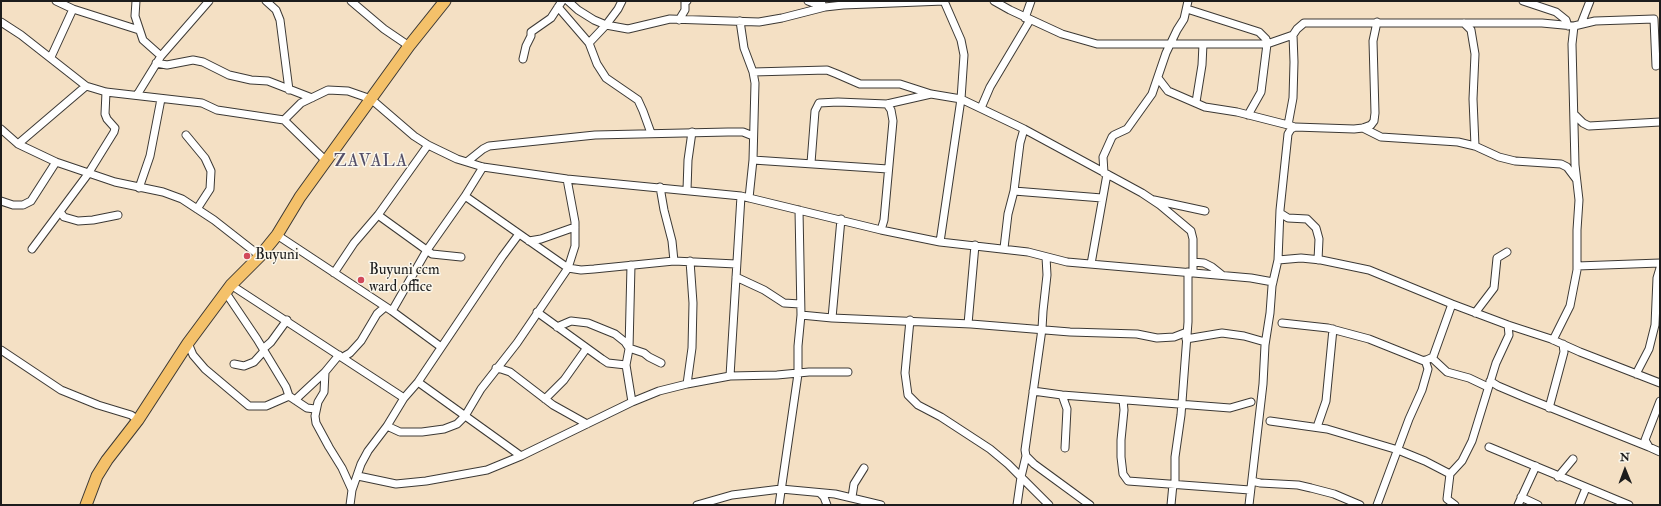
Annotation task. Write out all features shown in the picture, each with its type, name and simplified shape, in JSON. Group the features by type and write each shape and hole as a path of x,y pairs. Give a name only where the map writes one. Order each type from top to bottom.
{"main road":[{"path":"88,504 97,476 107,460 138,420 188,343 229,289 260,256 277,235 300,197 409,46 445,1"}],"street":[{"path":"56,1 73,9 139,30"},
{"path":"136,1 135,16 143,40 161,56"},
{"path":"137,95 161,56 210,1"},
{"path":"266,1 276,10 280,20 289,90"},
{"path":"351,1 384,29 409,46"},
{"path":"568,1 578,10 594,20 606,25 628,29 670,19 770,21 822,4"},
{"path":"589,43 606,25 622,1"},
{"path":"679,20 685,10 685,2 687,1"},
{"path":"808,1 816,4 944,1 961,40 964,55 961,99 940,242"},
{"path":"994,1 1028,19 1062,34 1097,44 1267,44 1293,35"},
{"path":"981,108 990,87 1028,19 1031,1"},
{"path":"1091,264 1106,173 1103,157 1112,137 1127,129 1131,125 1152,94 1170,43 1188,9 1188,1"},
{"path":"1523,1 1556,12 1574,26"},
{"path":"1553,340 1570,306 1575,286 1579,200 1575,165 1575,115 1572,44 1574,26 1590,1"},
{"path":"523,59 531,32 551,18 560,4 589,43 597,64 606,78 638,100 651,133"},
{"path":"51,57 73,9"},
{"path":"1188,9 1259,32 1266,39 1267,44 1261,92 1248,115"},
{"path":"1248,505 1252,481 1265,342 1273,282 1278,260 1280,210 1288,134 1292,126 1294,62 1293,35 1297,29 1304,24 1377,22 1542,22 1574,26 1595,21 1657,20 1656,66"},
{"path":"740,21 744,48 753,72 755,83 753,160 749,198"},
{"path":"1,22 22,35 86,86 106,92 202,103 217,110 284,120 326,161"},
{"path":"1158,78 1168,91 1205,107 1248,115 1292,126 1328,129 1363,128 1371,125 1375,117 1376,97 1373,41 1377,22"},
{"path":"1464,23 1471,30 1475,54 1473,99 1475,146"},
{"path":"1196,102 1202,65 1203,44"},
{"path":"156,63 167,65 193,60 202,62 229,75 268,82 312,98"},
{"path":"753,72 827,70 860,84 900,84 931,94 961,99 1024,129 1152,199 1191,231 1193,238 1193,262 1190,272 1189,316 1186,338 1182,404 1175,457 1174,484 1171,505"},
{"path":"18,144 86,86"},
{"path":"284,120 301,103 328,90 348,91 371,99 414,136 428,145 457,158 483,166 566,179 741,196 841,219 881,230 940,242 1004,248 1046,256 1067,262 1222,275 1273,282"},
{"path":"32,249 88,174 114,132 115,128 107,119 105,114 106,92"},
{"path":"812,163 815,112 820,104 838,102 887,104 931,94"},
{"path":"139,188 150,156 161,99"},
{"path":"881,230 884,220 892,121 891,110 887,104"},
{"path":"1575,115 1583,123 1589,126 1660,122"},
{"path":"743,132 753,124"},
{"path":"1363,128 1381,137 1443,140 1475,146 1509,160 1564,164 1577,180"},
{"path":"1004,248 1008,214 1014,191 1020,143 1024,129"},
{"path":"1,130 18,144 56,162 88,174 139,188 163,192 182,199 214,220 260,256"},
{"path":"687,190 688,160 692,132"},
{"path":"468,161 489,146 595,135 743,132 753,136"},
{"path":"186,135 205,158 211,171 210,190 197,209"},
{"path":"334,273 354,243 378,215 428,145"},
{"path":"753,160 888,169"},
{"path":"1,201 13,205 23,205 31,201 56,162"},
{"path":"188,343 193,355 205,369 249,406 266,406 292,398 325,372 341,356 350,353 361,341 377,314 388,309 465,196 483,166"},
{"path":"387,426 400,432 422,432 444,429 457,424 465,416 481,389 517,342 568,268 575,246 576,227 566,179"},
{"path":"660,187 672,241 674,261"},
{"path":"1014,191 1102,198"},
{"path":"465,196 568,268 581,270 674,261 736,264"},
{"path":"730,376 741,196"},
{"path":"1152,199 1206,210"},
{"path":"779,505 798,374 798,346 801,315 801,240 799,210"},
{"path":"1280,210 1280,213 1288,218 1307,219 1316,228 1318,239 1318,260"},
{"path":"60,212 64,217 78,221 93,220 118,215"},
{"path":"378,215 432,254 461,257"},
{"path":"832,318 841,219"},
{"path":"529,241 541,239 576,227"},
{"path":"350,505 352,490 361,464 368,451 387,426 404,398 418,382 519,234"},
{"path":"277,235 388,309 441,347"},
{"path":"968,324 975,245"},
{"path":"1475,313 1494,288 1497,258 1507,252"},
{"path":"1017,505 1026,456 1025,450 1042,329 1047,275 1046,256"},
{"path":"1278,260 1301,258 1369,270 1475,313 1553,340 1660,383"},
{"path":"687,384 692,348 693,303 690,261"},
{"path":"1193,262 1204,263 1222,275"},
{"path":"1577,266 1660,264"},
{"path":"631,265 629,348 626,365 632,402"},
{"path":"1636,374 1649,349 1655,326 1657,278 1660,268"},
{"path":"736,277 764,290 784,303 800,304"},
{"path":"229,289 287,320 404,398"},
{"path":"229,289 292,398 307,408 315,409"},
{"path":"1428,359 1433,357 1452,304"},
{"path":"537,312 586,349 608,363 626,365"},
{"path":"801,315 832,318 910,320 1070,332 1137,334 1157,338 1186,338 1222,333 1244,336 1265,342"},
{"path":"234,364 244,366 254,362 287,320"},
{"path":"910,320 905,373 908,395 918,405 942,417 990,449 1008,464 1049,505"},
{"path":"556,327 571,321 588,323 615,334 626,342 629,348 644,353 661,363"},
{"path":"1282,323 1333,329 1370,339 1428,359 1447,372 1498,386 1660,452"},
{"path":"1455,505 1446,502 1450,474 1462,461 1472,441 1496,362 1509,335 1508,325"},
{"path":"1317,427 1326,401 1333,329"},
{"path":"1174,337 1186,338"},
{"path":"1550,408 1564,352 1563,344"},
{"path":"545,399 564,380 586,349"},
{"path":"1,350 61,390 98,405 131,415 138,420"},
{"path":"1377,505 1427,373 1428,359"},
{"path":"496,368 501,368 510,372 545,399 587,424"},
{"path":"325,372 324,392 315,409 316,423 328,447 345,473 352,490"},
{"path":"358,476 396,484 426,481 487,470 521,456 659,390 687,384 730,376 798,374 809,372 848,372"},
{"path":"418,382 521,456"},
{"path":"1033,391 1062,395 1230,408 1251,402"},
{"path":"1062,395 1067,409 1065,448"},
{"path":"1123,400 1123,419 1120,440 1123,474 1128,480 1132,482 1250,490"},
{"path":"1649,447 1645,440 1660,401"},
{"path":"1270,421 1317,427 1398,450 1450,474"},
{"path":"1489,447 1536,466 1558,477 1629,505"},
{"path":"1026,456 1034,464 1090,505"},
{"path":"1558,477 1573,459"},
{"path":"1518,505 1536,466"},
{"path":"852,497 854,484 864,468"},
{"path":"1252,481 1260,483 1298,485 1334,494 1360,505"},
{"path":"1579,505 1586,488"},
{"path":"697,505 732,494 781,489 852,497 860,502 881,505"},
{"path":"820,493 824,497 827,505"},
{"path":"1521,497 1538,505"}],"place":[{"name":"Buyuni","path":"247,256"},
{"name":"Buyuni ccm ward office","path":"361,280"}],"district":[{"name":"ZAVALA","path":"371,162"}]}
